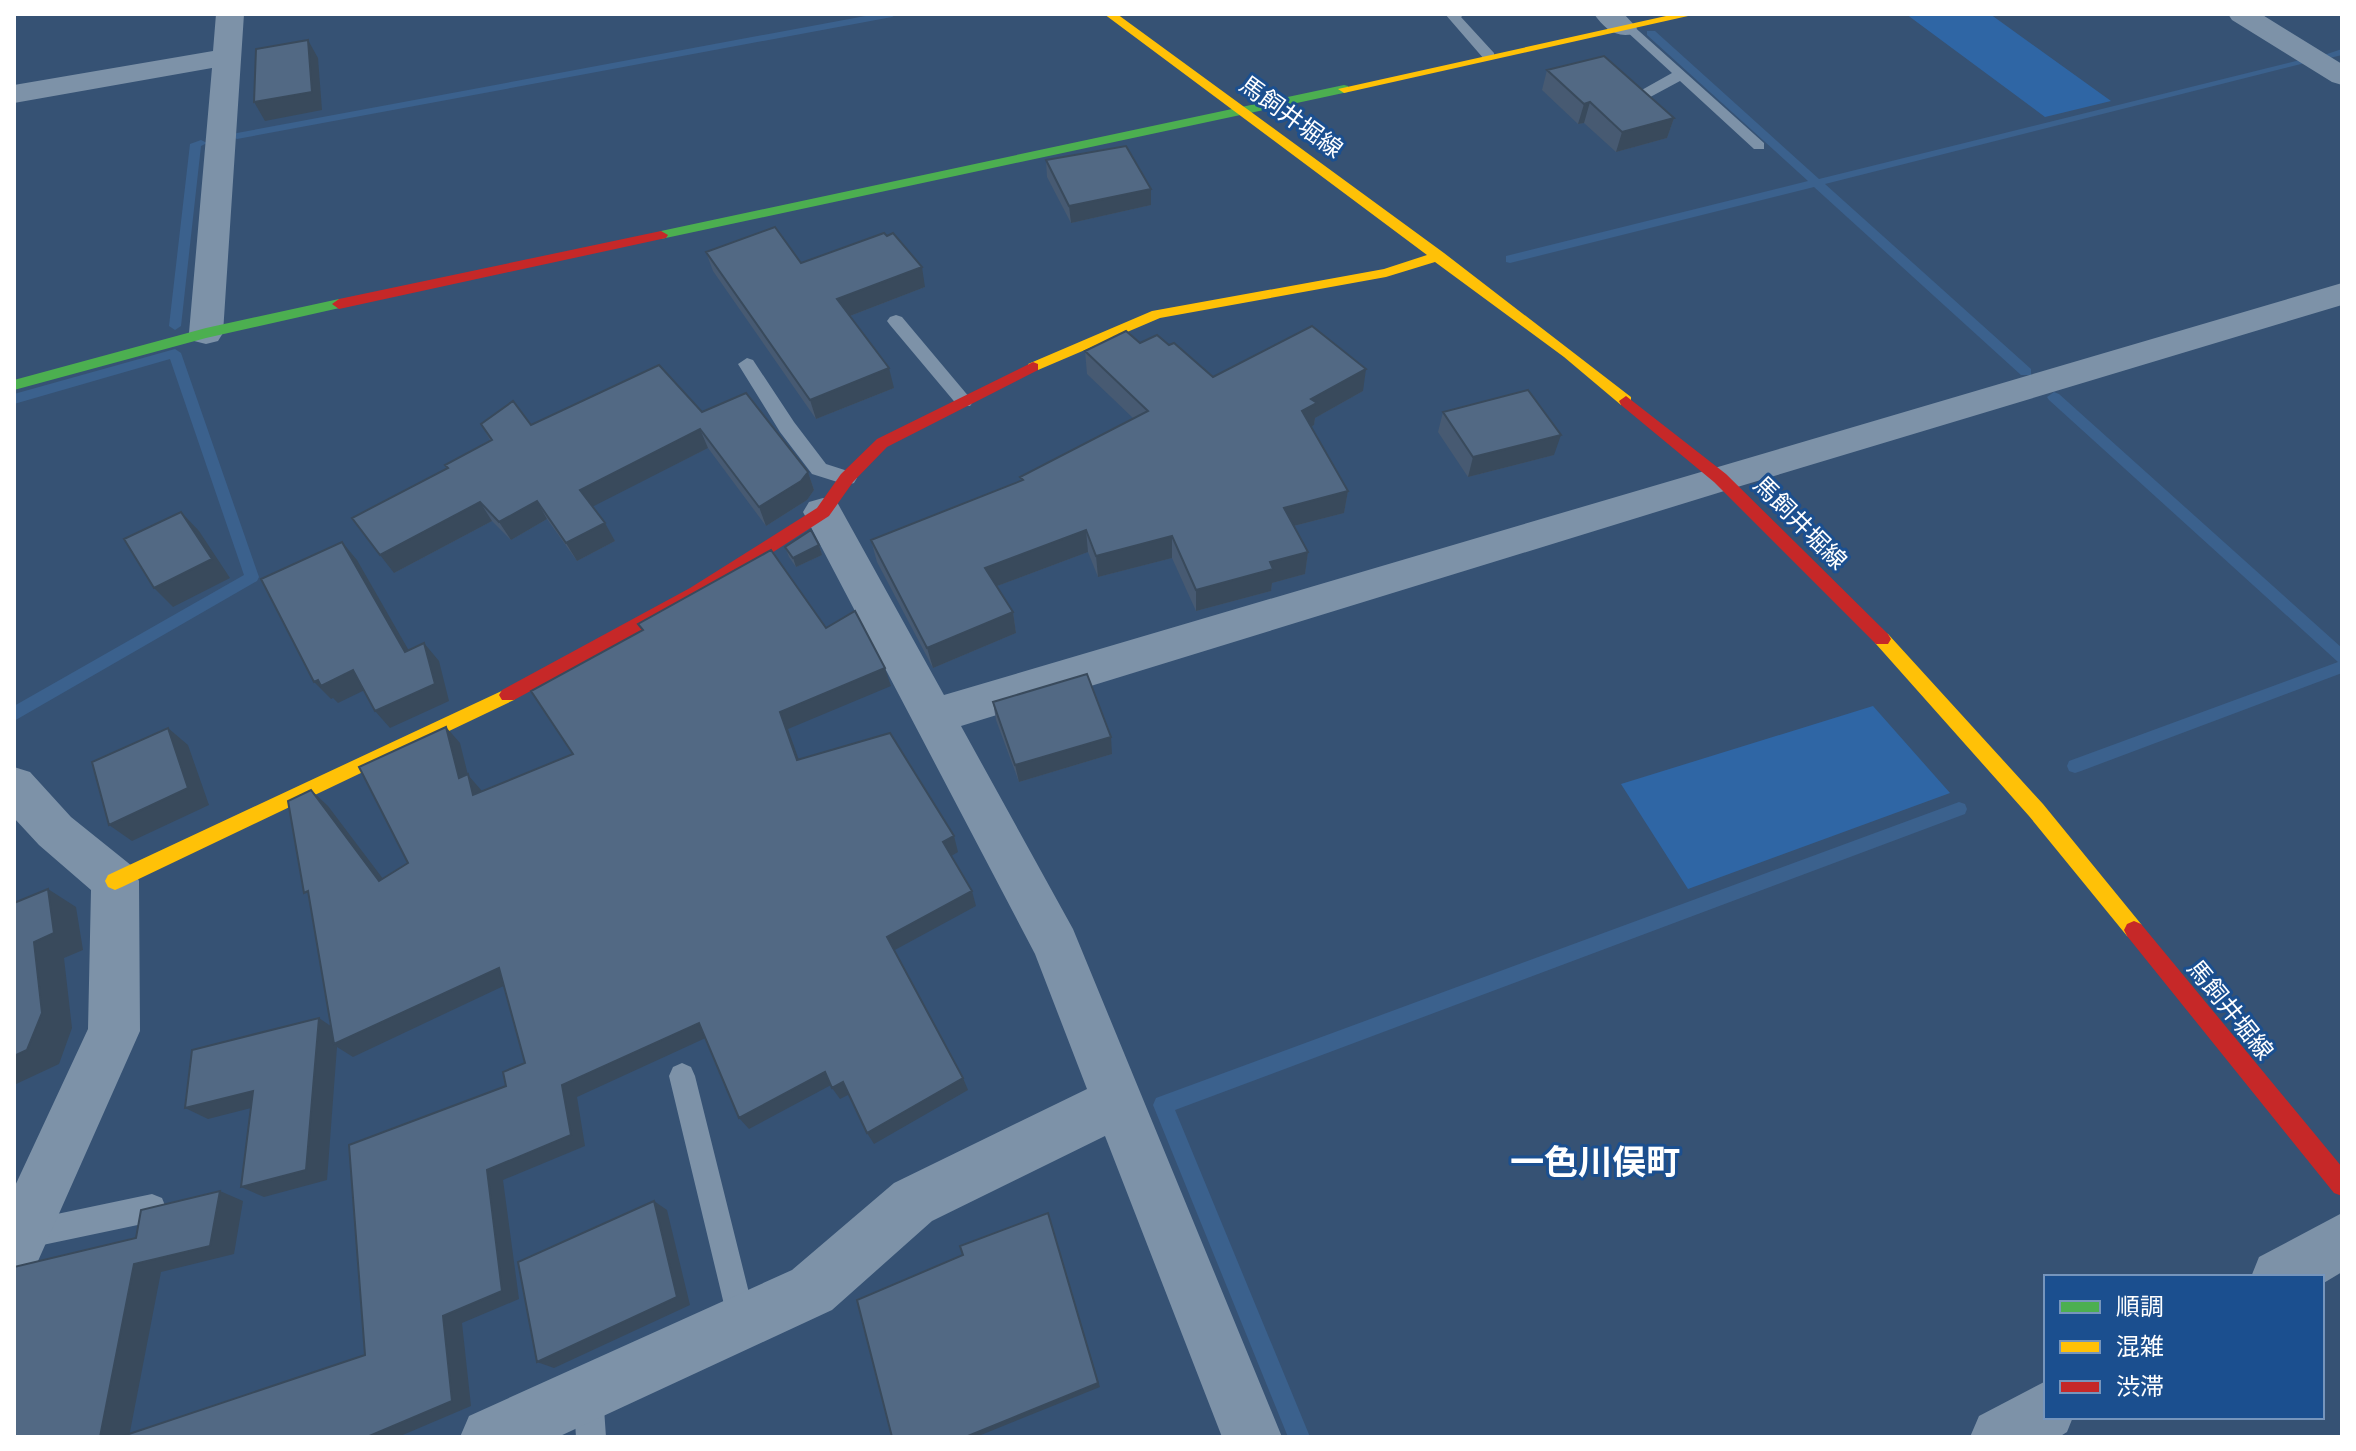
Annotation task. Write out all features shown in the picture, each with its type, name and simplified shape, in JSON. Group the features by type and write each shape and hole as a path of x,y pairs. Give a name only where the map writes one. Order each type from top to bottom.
{"street":[{"path":"206,333 230,14"},
{"name":"馬飼井堀線","path":"1110,14 1569,354 1720,478 1876,632 2036,810 2342,1185"},
{"path":"14,385 206,333 1489,56 1620,23 1691,14"},
{"path":"2242,14 2342,76"},
{"path":"14,94 226,57"},
{"path":"115,881 483,709 696,593 823,512 847,478 882,443 1058,354 1157,314 1386,273 1439,256"},
{"path":"931,717 2342,294"},
{"path":"823,512 1056,945 1252,1437"},
{"path":"14,786 55,831 115,881"},
{"path":"16,1241 114,1031 115,881"},
{"path":"490,1437 590,1414 742,1321 812,1290 913,1202 1118,1102"},
{"path":"2282,1275 2342,1241"},
{"path":"2000,1437 2044,1412"}],"lane":[{"path":"1458,14 1451,15 1489,56"},
{"path":"1620,23 1759,146"},
{"path":"1636,99 1681,74"},
{"path":"896,321 964,402"},
{"path":"747,364 787,427 819,469 847,478"},
{"path":"682,1076 742,1321"},
{"path":"16,1241 152,1208"}],"shaded area":[{"path":"1906,14 1990,14 2111,101 2045,117"},
{"path":"1873,706 1950,793 1688,889 1621,784"}],"building":[{"path":"308,40 312,92 254,102 256,49"},
{"path":"1604,56 1674,118 1622,132 1590,102 1584,104 1547,70"},
{"path":"1126,146 1151,189 1069,206 1046,160"},
{"path":"775,227 801,263 884,233 887,236 893,233 922,267 837,299 889,368 810,400 706,252"},
{"path":"1312,326 1366,369 1311,399 1317,403 1302,411 1348,491 1284,508 1308,552 1270,562 1273,569 1196,590 1172,536 1096,556 1086,530 985,568 1013,612 927,648 871,540 1023,480 1020,477 1148,411 1085,351 1126,331 1140,343 1157,335 1169,345 1174,343 1213,377"},
{"path":"659,365 702,412 746,393 808,472 801,481 759,507 700,429 580,490 605,523 566,543 537,501 499,522 480,502 380,555 352,518 448,468 445,465 492,440 481,424 513,401 531,425"},
{"path":"1528,390 1561,435 1473,457 1443,412"},
{"path":"181,512 212,559 154,588 124,539"},
{"path":"811,530 819,545 793,558 785,547"},
{"path":"342,542 405,652 424,643 435,684 375,711 353,670 321,686 318,680 314,682 261,579"},
{"path":"771,550 826,628 855,611 885,668 780,712 797,760 890,733 954,836 943,842 972,891 887,937 963,1078 867,1133 843,1082 832,1088 825,1072 739,1118 699,1023 562,1085 571,1135 487,1170 502,1291 443,1316 452,1401 367,1437 120,1437 365,1355 349,1145 506,1086 503,1072 525,1063 499,968 334,1044 308,891 304,893 288,801 311,790 379,881 408,863 359,767 446,727 459,778 468,774 473,795 573,754 531,691 643,630 638,624"},
{"path":"1087,674 1111,737 1015,765 993,702"},
{"path":"168,728 188,788 109,825 92,762"},
{"path":"48,889 54,933 34,942 42,1013 27,1050 14,1056 14,903"},
{"path":"319,1018 306,1170 241,1187 253,1091 185,1108 192,1050"},
{"path":"220,1191 210,1246 134,1264 100,1437 14,1437 14,1267 136,1238 141,1210"},
{"path":"654,1201 677,1297 537,1362 518,1262"},
{"path":"1048,1213 1098,1383 968,1437 892,1437 857,1300 963,1255 960,1246"}],"waterway":[{"path":"237,136 892,14"},
{"path":"1651,33 1817,183"},
{"path":"2326,56 2342,52"},
{"path":"1817,183 2304,62"},
{"path":"175,326 196,144 201,143"},
{"path":"1510,259 1817,183"},
{"path":"1817,183 2026,372"},
{"path":"14,399 175,353 252,577 14,714"},
{"path":"2054,397 2342,657"},
{"path":"2075,766 2342,667"},
{"path":"1299,1437 1163,1105 1959,809"}],"traffic: fast":[{"path":"661,235 1344,89"},
{"path":"14,385 206,333 339,304"}],"traffic: slow":[{"path":"1110,14 1569,354 1626,401"},
{"path":"1344,89 1691,14"},
{"path":"1033,367 1157,314 1386,273 1439,256"},
{"path":"1882,639 2036,810 2134,930"},
{"path":"115,881 508,695"}],"traffic: jam":[{"path":"339,304 661,235"},
{"path":"508,695 696,593 823,512 847,478 882,443 1033,367"},
{"path":"1626,401 1720,478 1882,639"},
{"path":"2134,930 2342,1185"}],"district":[{"name":"一色川俣町","path":"1595,1162"}]}
